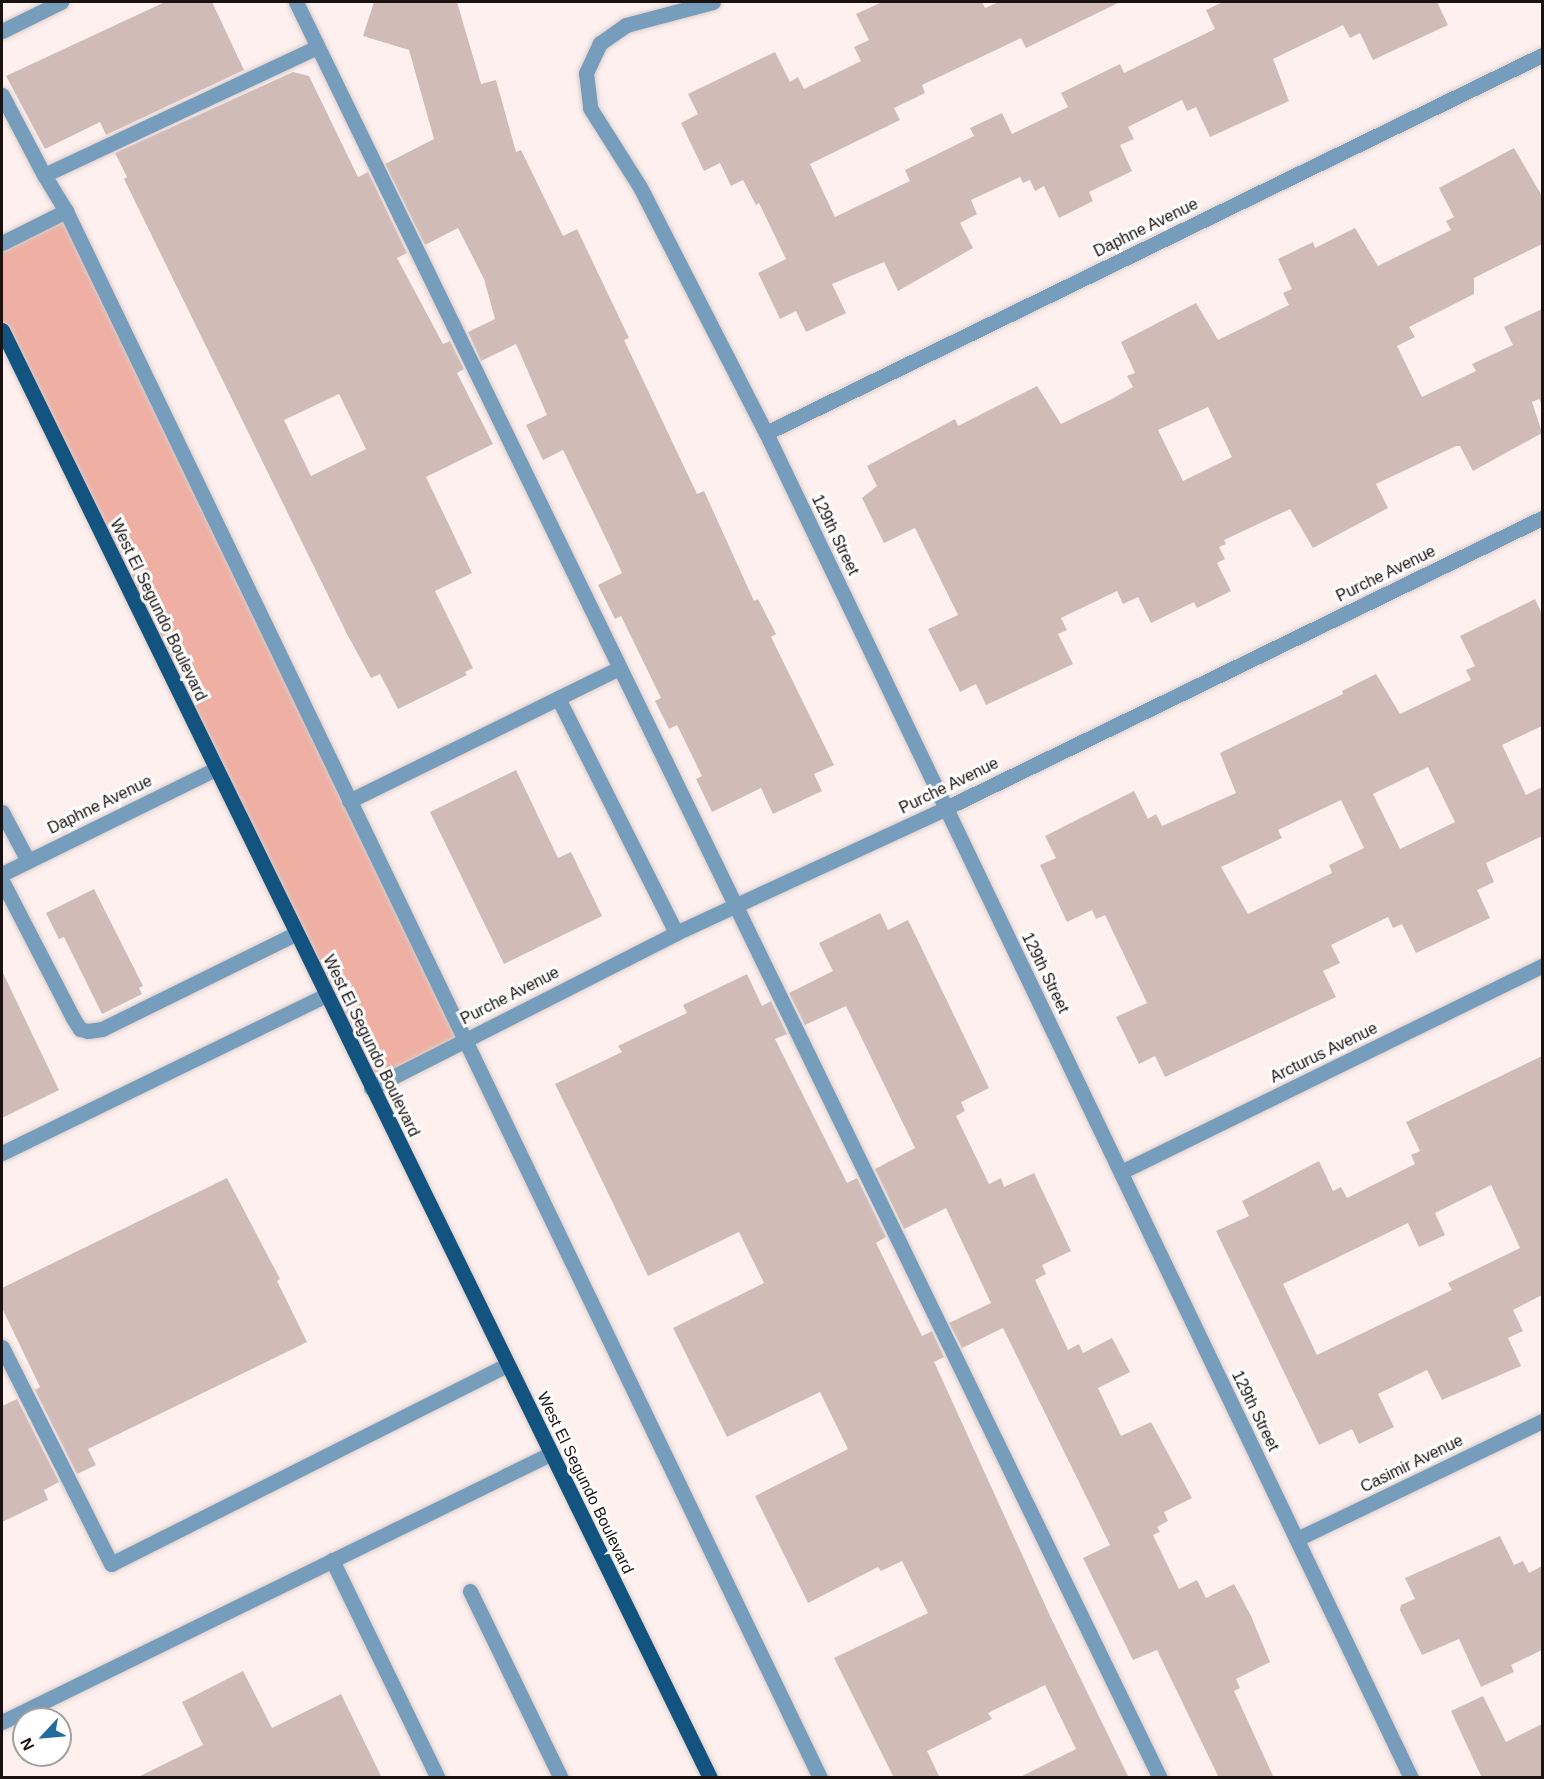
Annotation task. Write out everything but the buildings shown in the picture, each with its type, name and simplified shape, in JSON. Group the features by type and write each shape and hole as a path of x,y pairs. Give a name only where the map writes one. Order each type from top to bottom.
{"main road":[{"name":"West El Segundo Boulevard","path":"2,330 295,934 710,1778"}],"street":[{"path":"2,31 61,2"},
{"path":"296,2 734,907 1160,1778"},
{"name":"129th Street","path":"713,2 626,25 600,43 586,73 590,108 640,187 766,433 1411,1778"},
{"path":"44,175 317,47"},
{"name":"Daphne Avenue","path":"766,433 1542,55"},
{"path":"2,95 44,175 66,211 462,1040 820,1778"},
{"path":"2,243 66,211"},
{"name":"Purche Avenue","path":"371,1088 676,933 946,808 1542,518"},
{"path":"349,801 619,668"},
{"path":"558,698 676,933"},
{"name":"Daphne Avenue","path":"2,874 215,769"},
{"path":"2,812 28,861"},
{"path":"2,881 73,1018 80,1029 88,1031 102,1029 295,934"},
{"name":"Arcturus Avenue","path":"1121,1172 1542,966"},
{"path":"2,1154 326,995"},
{"path":"2,1347 111,1564 506,1365"},
{"name":"Casimir Avenue","path":"1297,1539 1542,1421"},
{"path":"2,1722 550,1454"},
{"path":"332,1560 438,1778"},
{"path":"471,1591 561,1778"}],"shaded area":[{"path":"66,211 462,1040 371,1088 2,330 2,243"}]}
